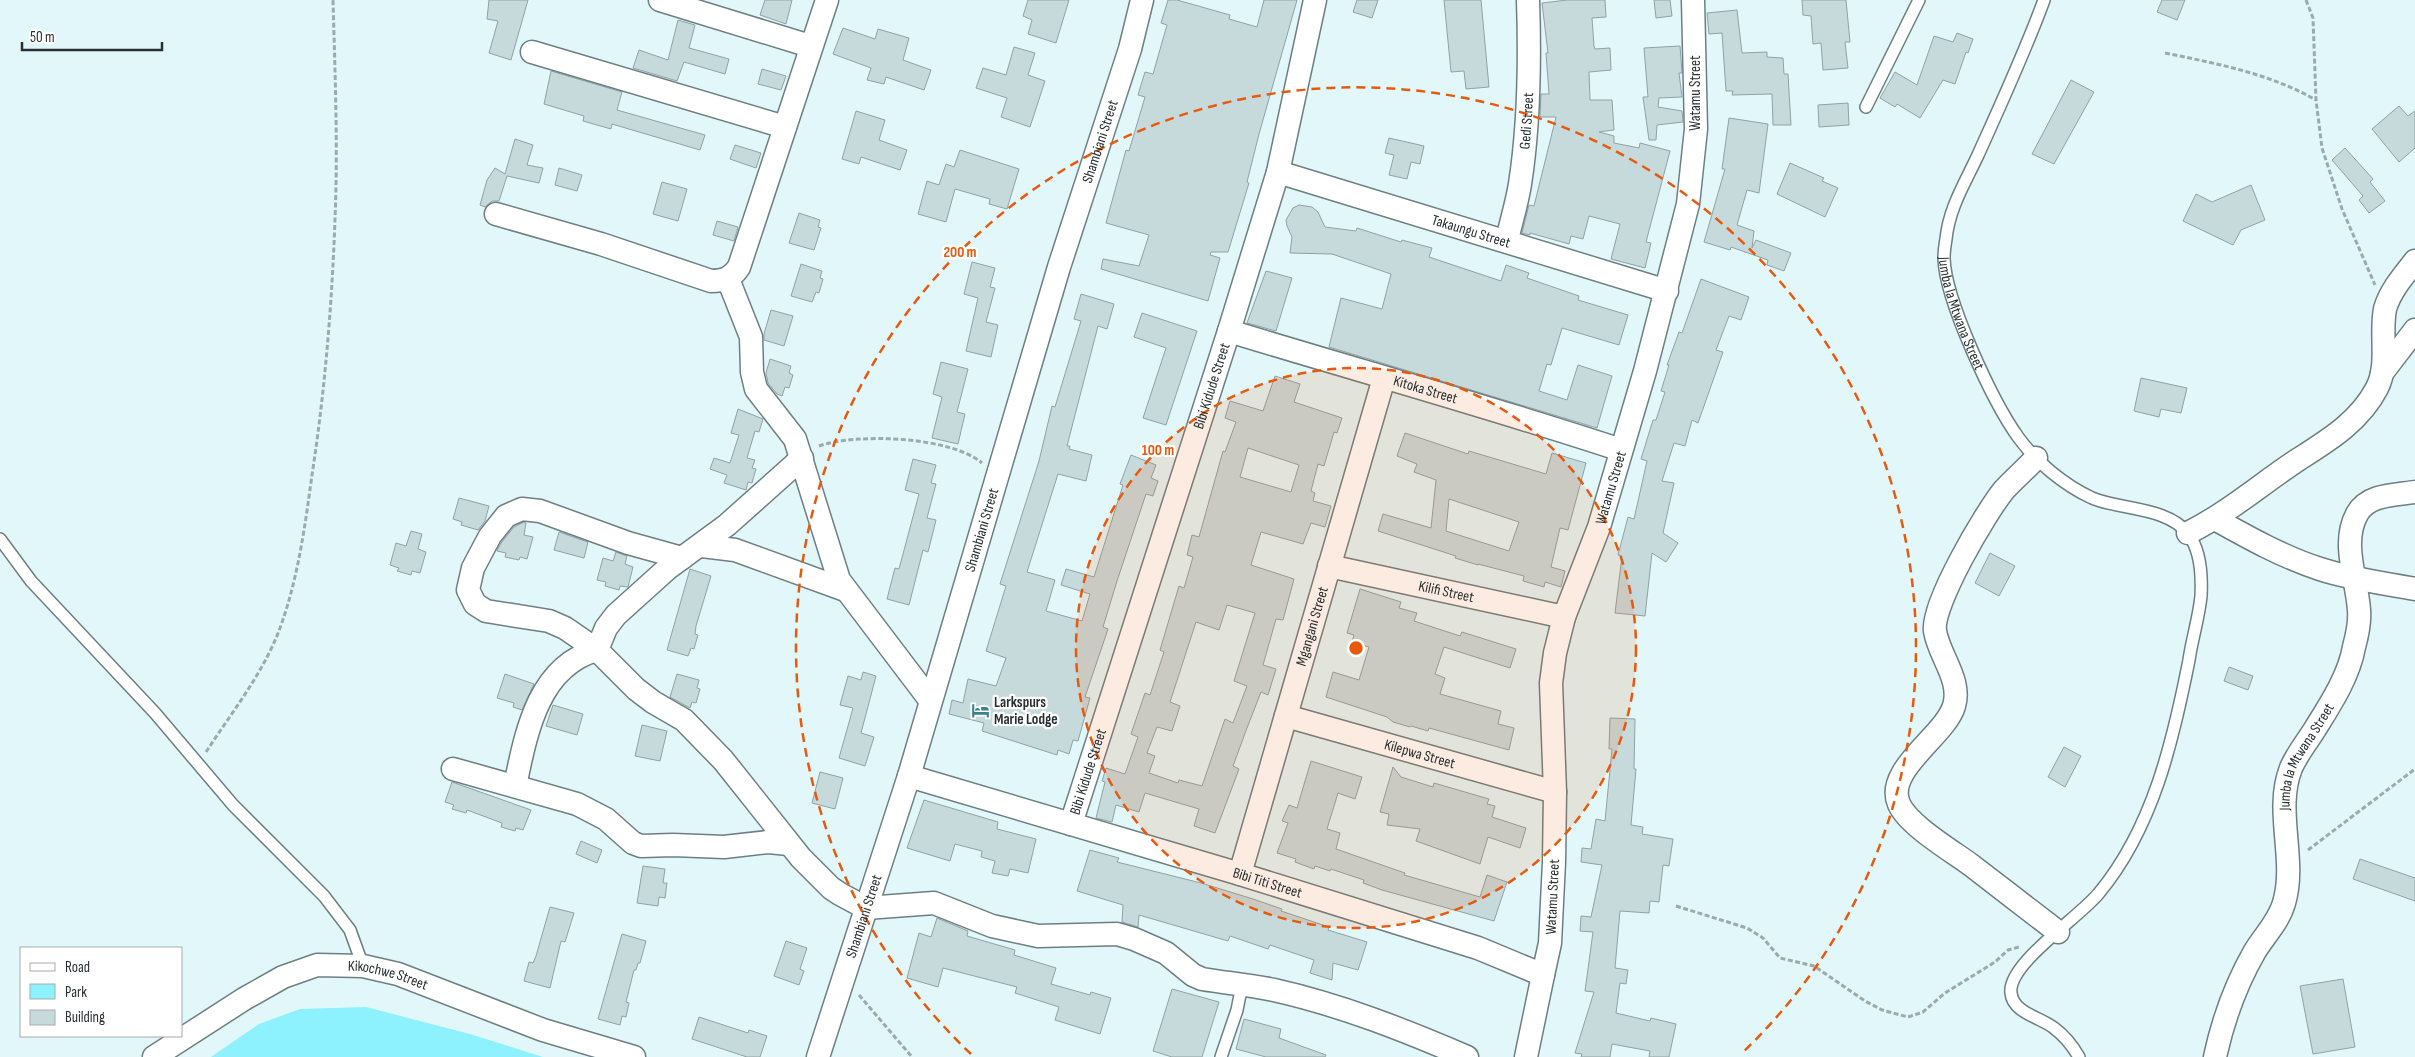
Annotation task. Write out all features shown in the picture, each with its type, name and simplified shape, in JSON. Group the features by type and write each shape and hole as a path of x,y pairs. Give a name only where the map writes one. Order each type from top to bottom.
{"street":[{"path":"496,214 602,244 711,281 721,281 728,278 739,267 810,46 827,0"},
{"name":"Shambiani Street","path":"818,1057 909,776 1062,257 1130,49 1142,0"},
{"name":"Bibi Kidude Street","path":"1071,824 1278,172 1315,0"},
{"name":"Gedi Street","path":"1507,240 1520,185 1525,137 1529,36 1528,0"},
{"name":"Watamu Street","path":"1543,975 1550,943 1555,792 1551,683 1555,653 1564,617 1599,527 1667,291 1688,204 1696,129 1693,0"},
{"path":"670,2 810,46"},
{"path":"532,52 785,127"},
{"name":"Takaungu Street","path":"1278,172 1400,211 1507,240 1667,291"},
{"path":"2188,533 2215,519 2299,459 2318,449 2356,417 2377,388 2382,373 2386,308 2396,286 2415,260"},
{"path":"728,278 751,337 752,372 756,389 795,438 839,580 930,700"},
{"path":"2382,373 2415,330"},
{"name":"Kitoka Street","path":"1229,331 1384,378 1513,414 1621,450"},
{"name":"Mgangani Street","path":"1240,874 1384,378"},
{"path":"515,786 529,727 548,686 558,672 573,658 597,650 611,620 682,558 702,546 802,458"},
{"path":"2036,458 2004,491 1989,511 1936,614 1934,629 1956,688 1956,698 1953,709 1946,720 1904,772 1897,786 1898,804 1907,815 2050,939"},
{"name":"Jumba la Mtwana Street","path":"2215,1057 2220,1032 2236,989 2256,951 2277,919 2284,902 2287,867 2286,785 2298,755 2332,700 2354,649 2360,611 2350,539 2352,524 2358,512 2366,503 2376,498 2415,492"},
{"path":"682,558 628,543 540,511 522,509 513,511 498,524 478,554 468,590 475,604 486,611 549,621 565,628 597,650 636,689 653,702 684,720 705,739 789,844 831,888 866,908 934,903 1015,933 1059,938 1117,934 1166,953 1193,976 1333,1006 1413,1034 1467,1057"},
{"path":"2215,519 2288,556 2319,569 2354,578 2415,589"},
{"path":"702,546 735,550 845,590"},
{"name":"Kilifi Street","path":"1328,566 1564,617"},
{"path":"565,628 611,620"},
{"name":"Kilepwa Street","path":"1286,716 1555,792"},
{"path":"453,769 577,804 606,819 633,843 641,846 724,847 768,842 789,844"},
{"name":"Bibi Titi Street","path":"909,776 1240,874 1478,948 1543,975"},
{"name":"Kikochwe Street","path":"154,1057 244,999 283,977 317,965 363,966 398,974 543,1030 634,1057"},
{"path":"1526,1057 1543,975"}],"lane":[{"path":"1866,107 1919,0"},
{"name":"Jumba la Mtwana Street","path":"2041,1 1978,155 1954,201 1946,235 1944,260 1956,308 1999,406 2018,438 2036,458 2057,477 2093,499 2160,515 2188,533"},
{"path":"2079,1057 2071,1042 2053,1027 2020,1009 2012,998 2010,988 2015,976 2029,957 2098,896 2119,867 2148,812 2166,760 2181,699 2201,598 2201,571 2196,550 2188,533"},
{"path":"0,539 38,588 155,713 253,827 306,877 340,914 350,930 363,966"},
{"path":"1221,1057 1234,1019 1242,985"}],"path":[{"path":"198,765 258,671 275,640 284,615 304,535 319,426 329,323 336,218 333,0"},
{"path":"2306,0 2313,18 2316,100 2322,148 2329,174 2355,242 2386,308"},
{"path":"2165,53 2262,75 2294,88 2316,100"},
{"path":"802,458 813,449 835,441 857,438 902,440 927,443 966,453 997,477"},
{"path":"2287,867 2415,769"},
{"path":"1676,906 1747,928 1763,938 1780,958 1814,966 1865,1001 1882,1010 1908,1017 1923,1012 1945,993 1986,969 2013,947 2050,939"},
{"path":"845,978 912,1057"}],"green space":[{"path":"366,1007 470,1034 543,1057 211,1057 259,1024 300,1009"}],"building":[{"path":"489,0 528,0 511,60 489,53 498,21 487,19"},
{"path":"765,0 792,0 786,24 760,15"},
{"path":"1028,0 1069,0 1056,43 1028,34 1032,20 1023,16"},
{"path":"1168,0 1177,0 1230,15 1229,19 1257,27 1264,0 1297,0 1259,134 1247,182 1249,183 1228,252 1211,252 1210,255 1220,258 1208,301 1101,269 1103,259 1139,266 1149,235 1106,223 1126,150 1129,151 1145,97 1138,95 1145,72 1153,74 1167,25 1161,23"},
{"path":"1357,0 1378,0 1372,18 1353,12"},
{"path":"1444,0 1481,0 1489,87 1466,89 1464,71 1451,72"},
{"path":"1567,0 1605,0 1606,17 1592,18 1594,46 1595,49 1610,48 1611,70 1589,72 1590,100 1612,100 1614,130 1599,132 1614,136 1614,143 1639,148 1640,143 1670,151 1646,242 1651,243 1645,268 1611,259 1620,224 1589,216 1583,239 1571,236 1569,244 1530,233 1530,235 1522,233 1529,205 1534,206 1556,117 1540,117 1541,94 1549,94 1546,53 1548,53 1542,3"},
{"path":"1654,0 1670,0 1672,16 1656,18"},
{"path":"1802,0 1846,0 1850,42 1845,42 1848,68 1823,70 1821,43 1813,44 1811,16 1803,15"},
{"path":"2162,0 2185,0 2177,20 2157,12"},
{"path":"1737,10 1742,53 1767,52 1767,57 1783,58 1784,74 1788,74 1791,125 1773,125 1772,94 1732,95 1733,91 1726,91 1722,33 1709,34 1707,13"},
{"path":"678,20 695,25 689,48 729,59 725,74 684,62 677,81 633,68 639,50 668,60"},
{"path":"843,28 875,39 878,29 909,38 903,60 931,70 924,90 886,77 884,84 867,80 871,68 833,54"},
{"path":"1957,33 1973,39 1968,53 1966,52 1955,84 1943,80 1920,118 1897,104 1895,107 1880,98 1895,72 1917,85 1934,36 1953,42"},
{"path":"1680,46 1682,73 1679,73 1682,97 1659,98 1658,107 1682,111 1683,122 1657,125 1656,140 1649,140 1643,97 1648,97 1644,48"},
{"path":"1014,47 1035,53 1028,75 1045,81 1030,127 1001,117 1007,98 976,88 983,68 1006,75"},
{"path":"762,69 786,76 781,90 758,84"},
{"path":"551,71 622,92 617,110 705,135 700,150 612,124 611,129 583,121 584,116 544,104"},
{"path":"2071,80 2094,92 2054,164 2032,154"},
{"path":"1848,103 1849,125 1819,127 1818,105"},
{"path":"2399,106 2408,116 2415,111 2415,148 2399,162 2372,129"},
{"path":"856,111 885,120 879,140 907,150 900,170 861,157 859,164 842,159"},
{"path":"1729,118 1768,124 1759,193 1747,190 1737,225 1754,231 1752,248 1756,240 1791,253 1784,271 1767,265 1768,260 1731,247 1730,250 1704,242 1725,169 1722,169"},
{"path":"1389,138 1424,146 1420,164 1411,162 1407,179 1389,175 1394,155 1385,153"},
{"path":"515,139 533,145 527,165 543,168 539,183 507,176 499,201 492,201 485,207 480,205 487,180 495,168 505,174"},
{"path":"735,145 761,153 756,168 730,159"},
{"path":"2345,148 2373,179 2370,182 2385,201 2369,213 2359,200 2363,196 2332,160"},
{"path":"960,150 1019,169 1007,209 989,204 990,199 955,189 946,222 918,214 927,181 939,185 946,164 954,167"},
{"path":"1790,163 1824,178 1822,181 1838,188 1825,217 1777,194"},
{"path":"559,168 582,175 577,191 555,185"},
{"path":"662,182 687,189 678,221 653,214"},
{"path":"2251,185 2265,220 2241,230 2233,245 2183,221 2196,194 2212,202"},
{"path":"1299,205 1312,207 1318,212 1325,227 1356,231 1357,228 1401,242 1402,240 1432,248 1429,257 1501,281 1506,265 1529,273 1527,278 1579,296 1578,300 1628,315 1619,345 1562,328 1551,365 1547,364 1539,391 1567,400 1578,365 1612,376 1597,428 1329,347 1341,298 1382,309 1391,274 1332,254 1290,253 1292,237 1286,220 1293,208"},
{"path":"799,213 820,220 818,227 821,228 814,250 789,243"},
{"path":"717,221 738,227 734,241 713,235"},
{"path":"972,262 995,268 990,287 995,288 986,322 998,325 991,357 966,351 978,298 964,294"},
{"path":"801,264 822,271 820,278 823,279 819,293 816,292 812,302 791,296"},
{"path":"1266,271 1292,278 1276,331 1247,323"},
{"path":"1701,279 1749,297 1741,320 1729,316 1716,350 1723,352 1698,423 1692,420 1685,446 1674,443 1662,481 1674,483 1663,533 1678,543 1666,562 1652,553 1645,616 1615,613 1622,556 1618,555 1628,517 1634,519 1647,461 1641,459 1653,420 1656,420 1665,392 1661,391 1669,365 1667,365 1679,332 1682,333"},
{"path":"1081,294 1114,304 1107,329 1098,326 1067,446 1070,446 1069,449 1092,455 1086,481 1058,474 1027,572 1055,580 1046,611 1082,621 1090,594 1061,585 1066,569 1094,577 1123,485 1120,484 1131,455 1156,465 1151,478 1158,481 1153,496 1146,494 1117,581 1103,627 1108,629 1085,697 1090,698 1078,741 1073,740 1069,754 1058,750 1057,755 982,731 984,723 949,714 952,700 963,703 968,679 996,686 1006,658 986,651 1006,586 1000,584 1039,461 1052,406 1055,407 1081,321 1074,319"},
{"path":"771,310 793,316 784,346 764,340"},
{"path":"1142,313 1197,331 1166,425 1143,418 1166,348 1134,337"},
{"path":"770,359 791,366 789,373 793,375 789,388 785,387 782,396 777,394 768,383 766,373"},
{"path":"941,362 968,369 957,412 965,414 958,444 932,438 942,397 933,394"},
{"path":"1275,376 1300,384 1294,402 1342,418 1337,433 1334,432 1324,466 1318,464 1311,491 1315,493 1313,501 1331,506 1325,527 1311,523 1303,544 1261,532 1251,565 1294,579 1283,620 1276,619 1263,665 1276,669 1268,695 1261,692 1247,728 1233,766 1239,769 1215,833 1194,826 1199,809 1145,793 1139,812 1116,805 1112,822 1096,818 1105,782 1102,781 1106,768 1125,774 1138,737 1131,734 1145,693 1150,695 1164,652 1160,650 1179,586 1184,588 1193,557 1187,555 1192,535 1199,537 1223,451 1225,452 1236,422 1225,418 1230,401 1263,411","holes":["1248,448 1299,465 1291,492 1240,477","1227,605 1255,613 1234,681 1247,686 1233,723 1225,719 1202,786 1179,780 1178,783 1149,773 1155,756 1147,753 1157,727 1172,731 1180,706 1170,702 1196,622 1219,630"]},
{"path":"2141,378 2187,388 2181,413 2161,409 2159,417 2134,411"},
{"path":"738,409 763,419 759,432 755,431 747,458 755,460 752,468 756,469 752,483 748,482 746,490 724,483 727,475 710,469 714,458 730,463 739,435 731,433"},
{"path":"1405,433 1468,454 1469,451 1546,474 1552,453 1586,463 1568,530 1560,528 1551,567 1565,571 1561,587 1545,582 1544,587 1523,581 1524,576 1455,558 1456,556 1378,531 1383,514 1431,528 1436,480 1414,472 1417,464 1397,456","holes":["1449,499 1519,522 1509,551 1446,531"]},
{"path":"913,459 936,465 931,483 936,484 927,518 936,520 928,552 923,550 909,605 887,599 895,568 899,569 919,494 905,490"},
{"path":"459,498 489,506 485,521 478,530 461,525 462,522 453,519"},
{"path":"524,522 526,523 524,535 533,537 527,559 520,557 519,560 505,557 506,553 497,551 501,543 514,527"},
{"path":"411,531 422,534 418,549 426,552 420,573 412,571 411,575 397,571 399,568 390,565 396,543 406,546"},
{"path":"559,532 588,542 584,558 554,550"},
{"path":"616,552 627,556 625,564 633,567 628,587 620,586 619,590 605,586 606,582 597,580 603,558 613,561"},
{"path":"1990,553 2015,566 1999,596 1975,583"},
{"path":"690,569 711,576 696,626 695,634 698,635 694,649 691,648 688,656 667,650"},
{"path":"1360,589 1401,602 1399,608 1417,613 1414,621 1460,636 1462,632 1516,649 1510,668 1444,647 1435,674 1445,678 1440,694 1501,711 1498,724 1514,728 1509,750 1429,728 1428,731 1410,727 1393,722 1387,717 1326,697 1333,672 1359,680 1369,647 1352,642 1354,635 1347,633"},
{"path":"2229,667 2253,676 2248,690 2224,681"},
{"path":"863,672 876,676 861,733 874,737 865,766 839,758 853,708 840,705 848,676 861,680"},
{"path":"505,674 534,684 522,710 513,707 514,703 497,698"},
{"path":"677,674 699,680 697,688 700,689 696,703 692,702 690,708 670,697"},
{"path":"553,705 583,714 577,735 546,726"},
{"path":"1610,718 1635,719 1634,769 1636,769 1631,825 1643,827 1642,834 1673,839 1669,866 1663,865 1659,902 1650,901 1649,913 1620,911 1615,968 1628,970 1626,984 1620,983 1616,1013 1650,1021 1651,1018 1676,1024 1669,1057 1649,1057 1650,1051 1612,1044 1610,1057 1581,1057 1582,1054 1575,1053 1594,992 1585,991 1593,932 1580,931 1581,916 1591,917 1602,865 1581,862 1582,848 1591,849 1596,819 1605,821 1612,749 1609,749"},
{"path":"642,725 667,731 660,761 635,756"},
{"path":"2064,747 2081,756 2065,787 2048,777"},
{"path":"1311,761 1362,777 1355,799 1338,793 1327,829 1340,833 1336,849 1405,873 1404,875 1480,897 1487,875 1507,882 1494,921 1382,890 1363,883 1364,880 1331,869 1330,871 1315,866 1314,869 1295,862 1296,859 1277,853 1288,823 1282,821 1289,805 1297,808"},
{"path":"1393,767 1401,777 1433,787 1434,783 1489,799 1487,804 1495,806 1492,817 1526,828 1520,848 1488,837 1480,864 1416,841 1420,829 1387,825 1389,814 1380,812"},
{"path":"820,772 843,778 835,809 812,803"},
{"path":"452,782 531,810 523,830 516,828 515,831 501,827 502,823 467,810 466,813 452,809 454,805 445,802"},
{"path":"924,800 998,822 997,829 1036,839 1028,873 1010,869 1008,876 992,873 995,861 981,857 982,851 955,844 950,861 907,848"},
{"path":"581,841 602,850 597,863 576,854"},
{"path":"1090,850 1119,858 1117,862 1201,883 1253,899 1282,909 1281,911 1329,927 1328,930 1367,942 1358,970 1333,963 1332,980 1310,973 1314,960 1270,945 1268,949 1230,936 1228,941 1139,915 1138,927 1122,922 1123,905 1077,891"},
{"path":"2360,859 2415,878 2415,901 2353,879"},
{"path":"643,866 665,869 663,883 667,883 665,898 659,897 658,906 637,903"},
{"path":"550,907 574,913 565,942 561,941 550,988 524,981 529,962 533,963 536,956"},
{"path":"937,918 968,931 967,936 1015,950 1014,955 1056,968 1051,984 1090,995 1091,992 1111,998 1100,1034 1055,1020 1059,1007 1015,993 1017,987 943,968 938,987 907,978 919,933 931,937"},
{"path":"622,934 646,941 640,963 638,963 636,970 634,970 626,1002 629,1003 626,1017 622,1016 620,1025 598,1019"},
{"path":"786,941 807,948 800,969 804,971 799,985 774,976"},
{"path":"2343,979 2355,1047 2313,1054 2300,986"},
{"path":"1172,989 1219,1002 1202,1057 1172,1057 1153,1051"},
{"path":"699,1017 748,1033 749,1030 767,1036 760,1057 747,1057 692,1039"},
{"path":"1244,1019 1281,1029 1279,1038 1326,1055 1325,1057 1266,1057 1236,1049"}],"place":[{"name":"Larkspurs Marie Lodge","path":"980,711"}]}
